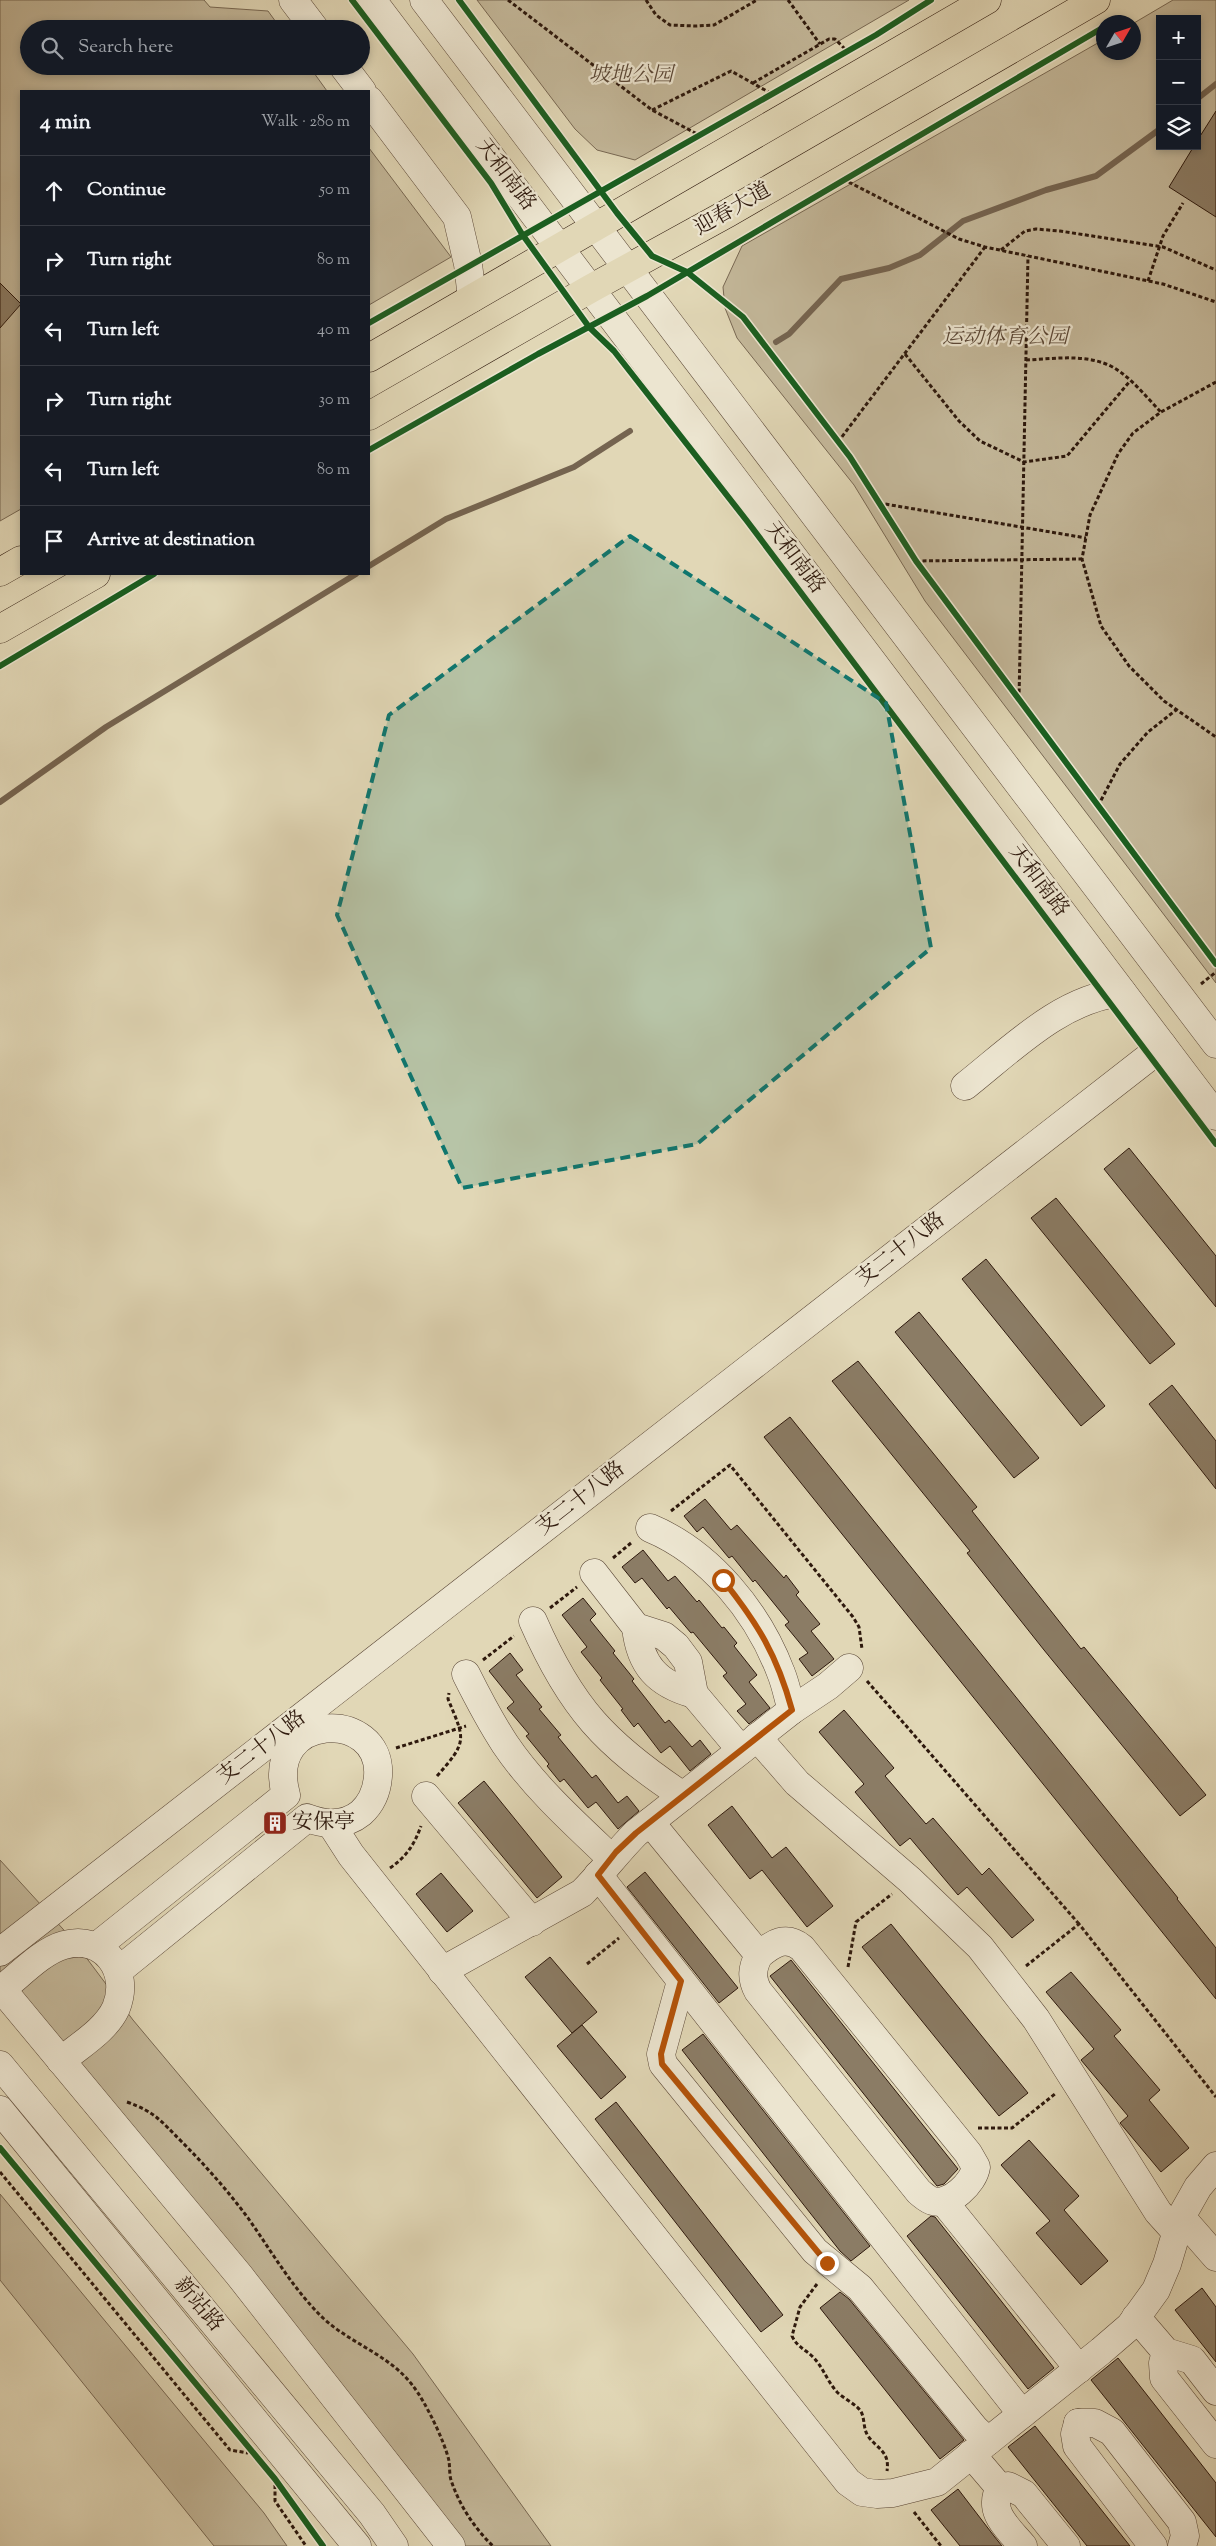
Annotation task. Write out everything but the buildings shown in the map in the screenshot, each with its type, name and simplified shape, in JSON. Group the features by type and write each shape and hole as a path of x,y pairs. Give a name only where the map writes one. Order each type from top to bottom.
{"main road":[{"path":"370,357 987,0"},
{"name":"迎春大道","path":"370,415 590,289 628,270 1096,0"},
{"path":"0,572 20,561"},
{"path":"0,629 94,575"}],"street":[{"path":"293,0 308,20"},
{"name":"天和南路","path":"372,0 1216,1116"},
{"name":"天和南路","path":"424,0 594,227 1216,1044"},
{"path":"350,75 361,90"},
{"path":"370,101 457,217 468,264 472,298"},
{"path":"965,1086 1058,1014 1104,994 1122,992"},
{"name":"支二十八路","path":"0,1952 1163,1046"},
{"path":"650,1528 671,1537 689,1548 723,1580 744,1606 769,1645 782,1674 792,1710"},
{"path":"594,1573 636,1627 664,1636 676,1646 688,1662 694,1694 749,1744 910,1880 980,1947 1008,1981 1075,2078 1158,2212 1178,2225 1216,2258"},
{"path":"533,1621 558,1673 574,1700 601,1733 648,1772 683,1796"},
{"path":"442,1971 582,1893 605,1866 650,1822 792,1710 828,1686 851,1667"},
{"path":"466,1674 495,1727 516,1758 605,1866 637,1924 1022,2414"},
{"path":"118,1971 264,1853 319,1821 356,1816 367,1808 374,1796 379,1772 374,1755 360,1737 347,1730 333,1727 310,1731 297,1740 288,1752 282,1767 282,1781 286,1795 294,1808 319,1821 350,1855 848,2482 862,2492 891,2493 937,2482 1130,2326 1156,2290 1167,2264 1178,2225 1198,2187 1216,2166"},
{"path":"97,1946 286,1795"},
{"path":"426,1796 532,1922"},
{"path":"650,1822 759,1955"},
{"path":"244,1829 264,1853"},
{"path":"179,1880 199,1905"},
{"path":"61,2060 105,2025 116,2007 120,1988 118,1971 109,1956 97,1946 85,1942 65,1945 53,1950 1,1988 239,2275 451,2546"},
{"path":"778,1942 794,1942 802,1948 842,1996 948,2127 976,2167 975,2178 944,2202 932,2201 919,2192 758,1991 752,1975 754,1964 759,1955 778,1942"},
{"path":"681,1981 661,2054 662,2064 815,2251 860,2288 975,2428 979,2447 1000,2488"},
{"name":"新站路","path":"0,2065 372,2514 394,2546"},
{"name":"新站路","path":"0,2110 357,2546"},
{"path":"944,2202 1079,2369"},
{"path":"1136,2317 1166,2352 1192,2360 1216,2391"},
{"path":"1166,2352 1163,2363 1164,2378 1216,2444"},
{"path":"1052,2390 1078,2423"},
{"path":"1078,2423 1075,2434 1077,2446 1153,2546"},
{"path":"1078,2423 1095,2423 1112,2432 1182,2522 1185,2536 1182,2546"},
{"path":"1023,2546 995,2507 994,2498 1000,2488 1008,2486 1024,2494 1066,2546"}],"path":[{"path":"508,0 652,110 700,136"},
{"path":"646,0 656,15 670,25 696,26 714,25 757,0"},
{"path":"788,0 820,44"},
{"path":"753,83 820,44 835,39 847,51"},
{"path":"839,56 855,47"},
{"path":"652,110 731,71 772,94"},
{"path":"764,99 780,89"},
{"path":"691,140 708,131"},
{"path":"835,184 852,174"},
{"path":"843,179 938,228 985,247 1148,281 1216,302"},
{"path":"1148,281 1160,247 1183,203"},
{"path":"1001,250 1025,231 1036,229 1060,231 1160,247 1216,270"},
{"path":"838,442 985,247"},
{"path":"1019,699 1028,256"},
{"path":"905,354 958,421 980,441 1024,462 1067,456 1130,381"},
{"path":"1026,360 1074,357 1107,364 1130,381 1160,412"},
{"path":"1216,382 1160,412 1133,433 1118,454 1090,515 1082,559 1101,626 1129,666 1176,710 1216,737"},
{"path":"832,434 844,449"},
{"path":"874,495 884,511"},
{"path":"879,503 1086,538"},
{"path":"911,553 922,569"},
{"path":"916,562 1082,559"},
{"path":"1013,692 1025,707"},
{"path":"1098,806 1120,764 1148,732 1176,710"},
{"path":"1093,799 1104,814"},
{"path":"730,1465 853,1617 859,1627 862,1648 860,1656 851,1667 1079,1924 1216,2097"},
{"path":"374,1755 459,1726 478,1724 495,1727"},
{"path":"842,1996 856,1922 910,1880"},
{"path":"587,1964 637,1924"},
{"path":"1008,1981 1079,1924"},
{"path":"948,2127 1012,2128 1075,2078"},
{"path":"100,2108 127,2102 150,2111 202,2161 248,2218 272,2257 323,2317 349,2338 390,2364 413,2386 432,2418 449,2460 451,2482 465,2510 482,2535 493,2546"},
{"path":"0,2172 230,2450 254,2453"},
{"path":"831,2266 800,2307 792,2336 802,2350 819,2364 837,2392 859,2408 869,2437 884,2450 888,2463 891,2493 941,2546"},
{"path":"247,2446 254,2453"},
{"path":"275,2479 286,2494"},
{"path":"275,2479 275,2501 306,2546"}],"highlighted area":[{"path":"630,536 886,703 931,948 697,1144 462,1188 337,915 389,715"}],"green space":[{"path":"0,0 204,0 210,7 268,11 274,20 20,20 20,75 315,75 326,90 20,90 20,510 0,521"},
{"name":"坡地公园","path":"477,0 909,0 635,160 597,150 575,129"},
{"name":"运动体育公园","path":"1173,0 1216,0 1216,983 925,601 854,485 737,338 725,308 723,287 742,246 1096,44 1096,60 1141,60 1141,19"},
{"path":"370,149 451,257 370,304"},
{"path":"0,1860 73,1940 133,2020 413,2354 551,2546 464,2546 408,2468 0,1973"},
{"path":"0,2194 264,2513 287,2546 214,2546 0,2280"}],"waterway":[{"path":"1201,96 1216,84"},
{"path":"776,342 789,334 841,279 889,268 920,255 963,221 1046,190 1096,176 1156,132"},
{"path":"370,565 446,519 574,467 630,431"},
{"path":"0,802 106,727 354,575"}],"cycle path":[{"path":"352,0 367,20"},
{"path":"459,0 617,213 652,256 687,272 743,317 850,457 916,561 1216,964"},
{"path":"370,322 876,35 931,0"},
{"path":"370,24 491,183 522,234 589,327 614,351 747,521 1216,1144"},
{"path":"370,449 538,354 647,296 1096,32"},
{"path":"0,666 152,575"},
{"path":"0,2148 275,2479 323,2546"}],"place":[{"name":"安保亭","path":"275,1823"}],"route":[{"path":"723,1580 744,1606 769,1645 782,1674 792,1710 636,1833 616,1852 598,1875 681,1981 661,2054 662,2064 815,2251 827,2263"}]}
